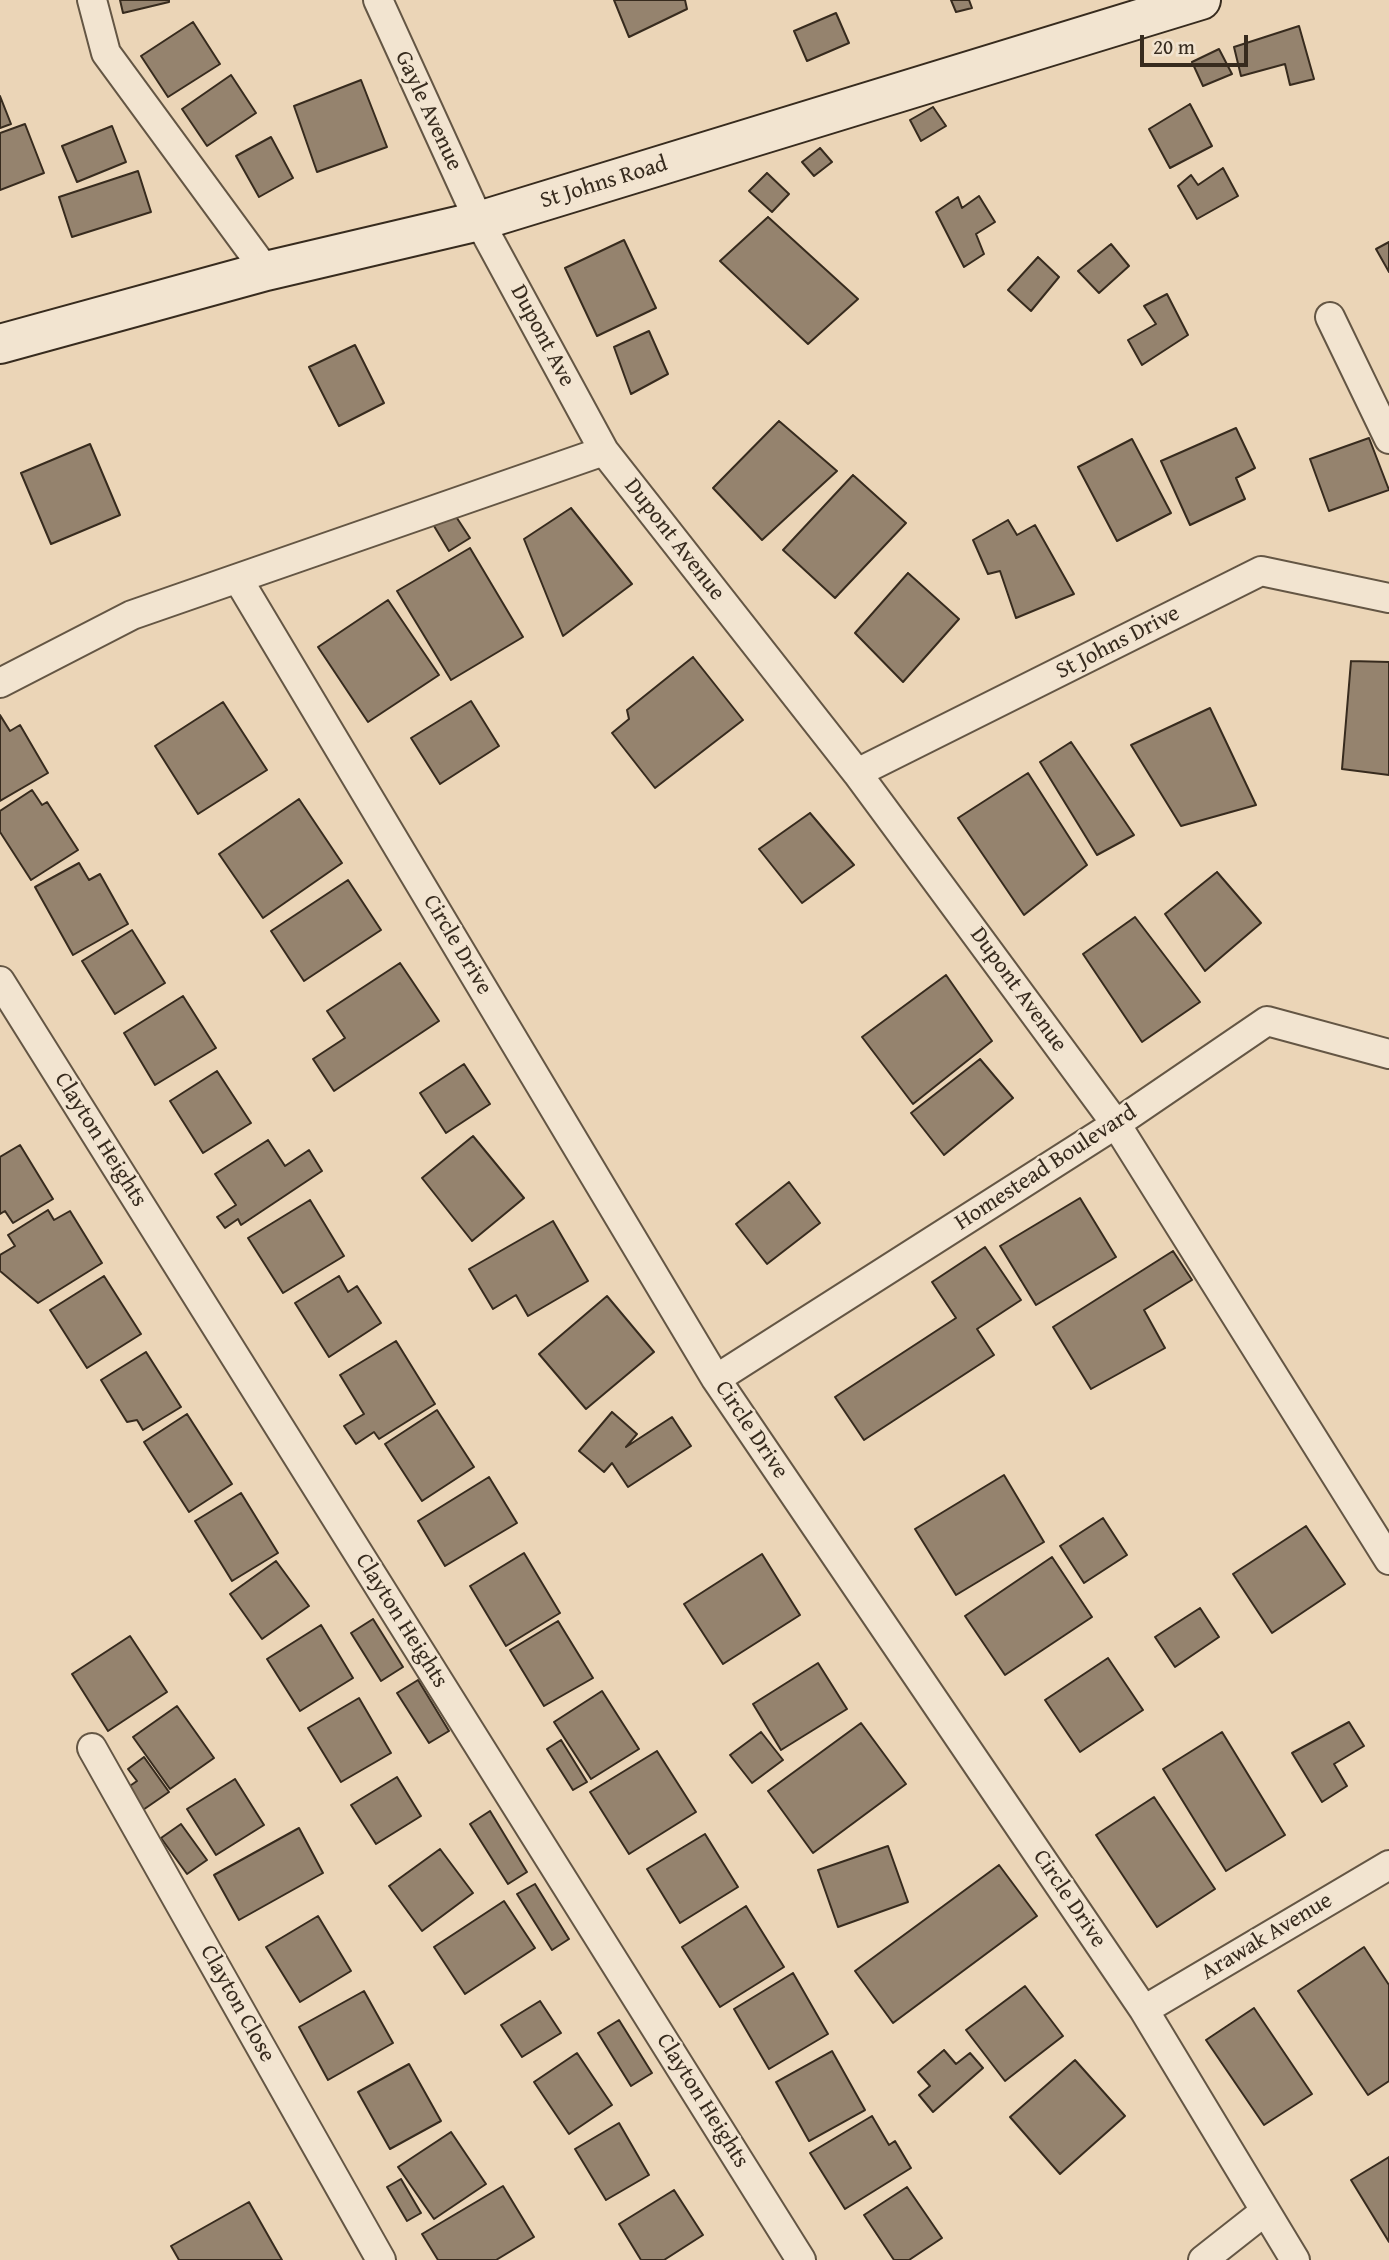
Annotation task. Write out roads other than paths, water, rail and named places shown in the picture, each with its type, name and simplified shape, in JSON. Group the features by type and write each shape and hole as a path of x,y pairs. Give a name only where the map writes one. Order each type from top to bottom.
{"main road":[{"name":"St Johns Road","path":"0,344 266,271 480,221 1202,0"}],"street":[{"path":"92,0 106,53 266,271"},
{"name":"Gayle Avenue","path":"378,0 480,221"},
{"name":"Dupont Ave","path":"480,221 604,451"},
{"path":"1330,317 1389,439"},
{"path":"0,683 132,615 604,451"},
{"name":"Dupont Avenue","path":"604,451 857,774 1116,1124 1389,1560"},
{"name":"St Johns Drive","path":"857,774 1261,571 1389,598"},
{"name":"Circle Drive","path":"239,579 716,1379 1144,2010 1264,2212 1296,2260"},
{"name":"Clayton Heights","path":"0,981 802,2260"},
{"name":"Homestead Boulevard","path":"716,1379 1116,1124 1267,1021 1389,1054"},
{"name":"Clayton Close","path":"92,1748 381,2260"},
{"name":"Arawak Avenue","path":"1144,2010 1389,1865"},
{"path":"1203,2260 1264,2212"}]}
